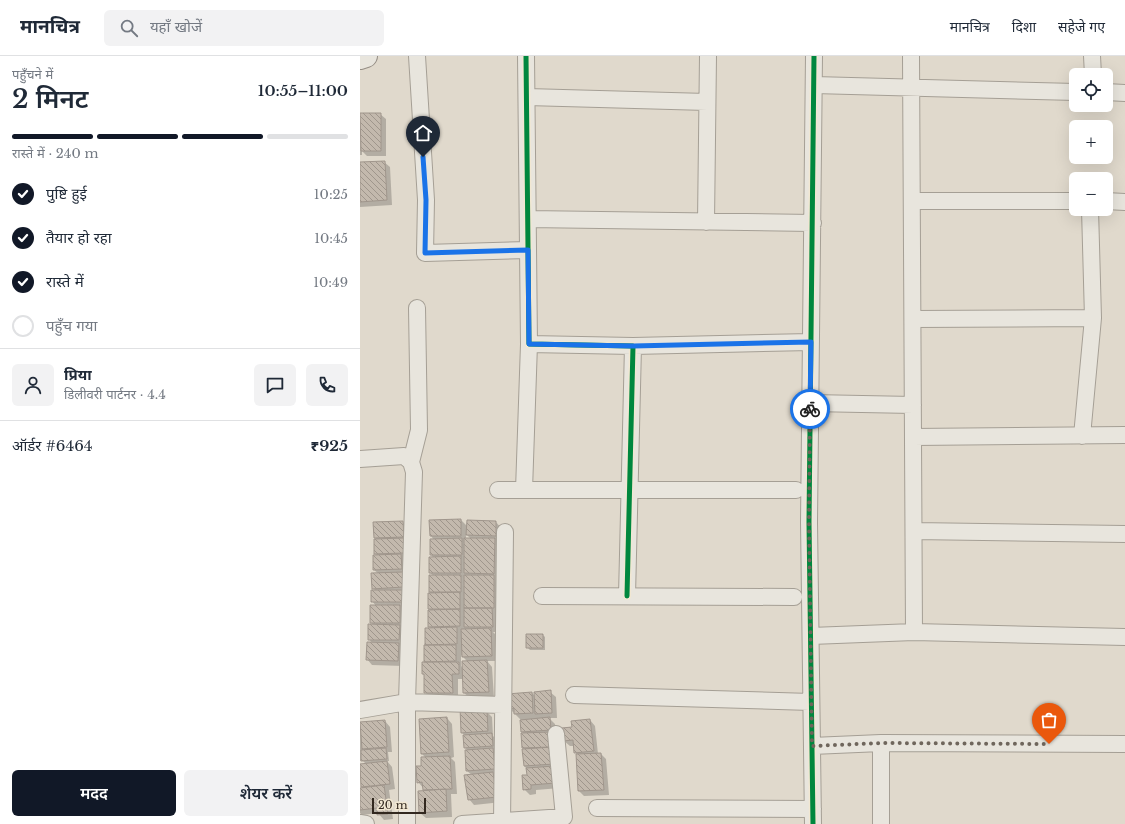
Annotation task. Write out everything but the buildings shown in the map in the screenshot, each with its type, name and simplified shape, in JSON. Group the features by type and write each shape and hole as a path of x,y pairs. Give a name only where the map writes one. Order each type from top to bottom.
{"street":[{"path":"360,58 366,56"},
{"path":"417,56 426,200 425,253 528,250"},
{"path":"524,490 529,344 526,56"},
{"path":"706,222 708,56"},
{"path":"597,808 813,816 809,522 814,56"},
{"path":"911,56 914,632"},
{"path":"1092,56 1093,68"},
{"path":"814,85 1069,92"},
{"path":"1113,92 1125,93"},
{"path":"527,97 707,102"},
{"path":"912,201 1069,201"},
{"path":"1113,201 1125,202"},
{"path":"1082,436 1093,318 1090,216"},
{"path":"528,219 813,223"},
{"path":"407,824 407,702 414,480 414,472 411,462 420,430 417,308"},
{"path":"913,319 1093,318"},
{"path":"529,344 633,346 811,342"},
{"path":"627,596 633,346"},
{"path":"810,403 913,404"},
{"path":"913,437 1125,435"},
{"path":"360,459 404,456 411,462"},
{"path":"498,490 796,490"},
{"path":"914,531 1125,534"},
{"path":"501,823 504,532"},
{"path":"542,596 794,597"},
{"path":"811,636 914,632 1125,637"},
{"path":"574,695 812,702"},
{"path":"360,710 407,702 502,705"},
{"path":"462,824 501,823 564,817 556,734"},
{"path":"812,746 881,743 1125,744"},
{"path":"881,743 881,824"},
{"path":"360,823 366,824"}],"cycle path":[{"path":"526,56 529,344 633,346 627,596"},
{"path":"813,824 809,522 814,56"}],"way so far":[{"path":"810,409 809,522 812,746 881,743 1049,744"}],"route":[{"path":"423,157 426,200 425,253 528,250 529,344 633,346 811,342 810,409"}]}
